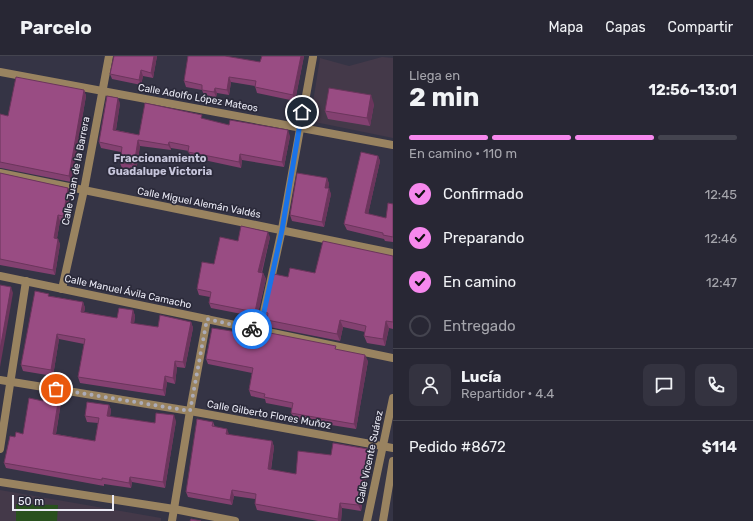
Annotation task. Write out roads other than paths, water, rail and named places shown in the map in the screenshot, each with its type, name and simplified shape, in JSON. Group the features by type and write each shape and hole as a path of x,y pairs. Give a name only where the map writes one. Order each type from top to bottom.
{"street":[{"name":"Calle Juan de la Barrera","path":"62,289 84,190 101,91 109,56"},
{"path":"260,330 282,230 313,57"},
{"name":"Calle Adolfo López Mateos","path":"0,72 300,126 393,145"},
{"name":"Calle Miguel Alemán Valdés","path":"0,173 393,253"},
{"name":"Calle Manuel Ávila Camacho","path":"0,276 393,358"},
{"path":"0,449 26,281"},
{"path":"172,521 207,319"},
{"name":"Calle Gilberto Flores Muñoz","path":"0,380 190,411 393,448"},
{"name":"Calle Vicente Suárez","path":"366,521 393,398"},
{"path":"383,521 391,482 393,461"},
{"path":"0,482 174,509 234,521"}],"district":[{"name":"Fraccionamiento Guadalupe Victoria","path":"160,164"}]}
